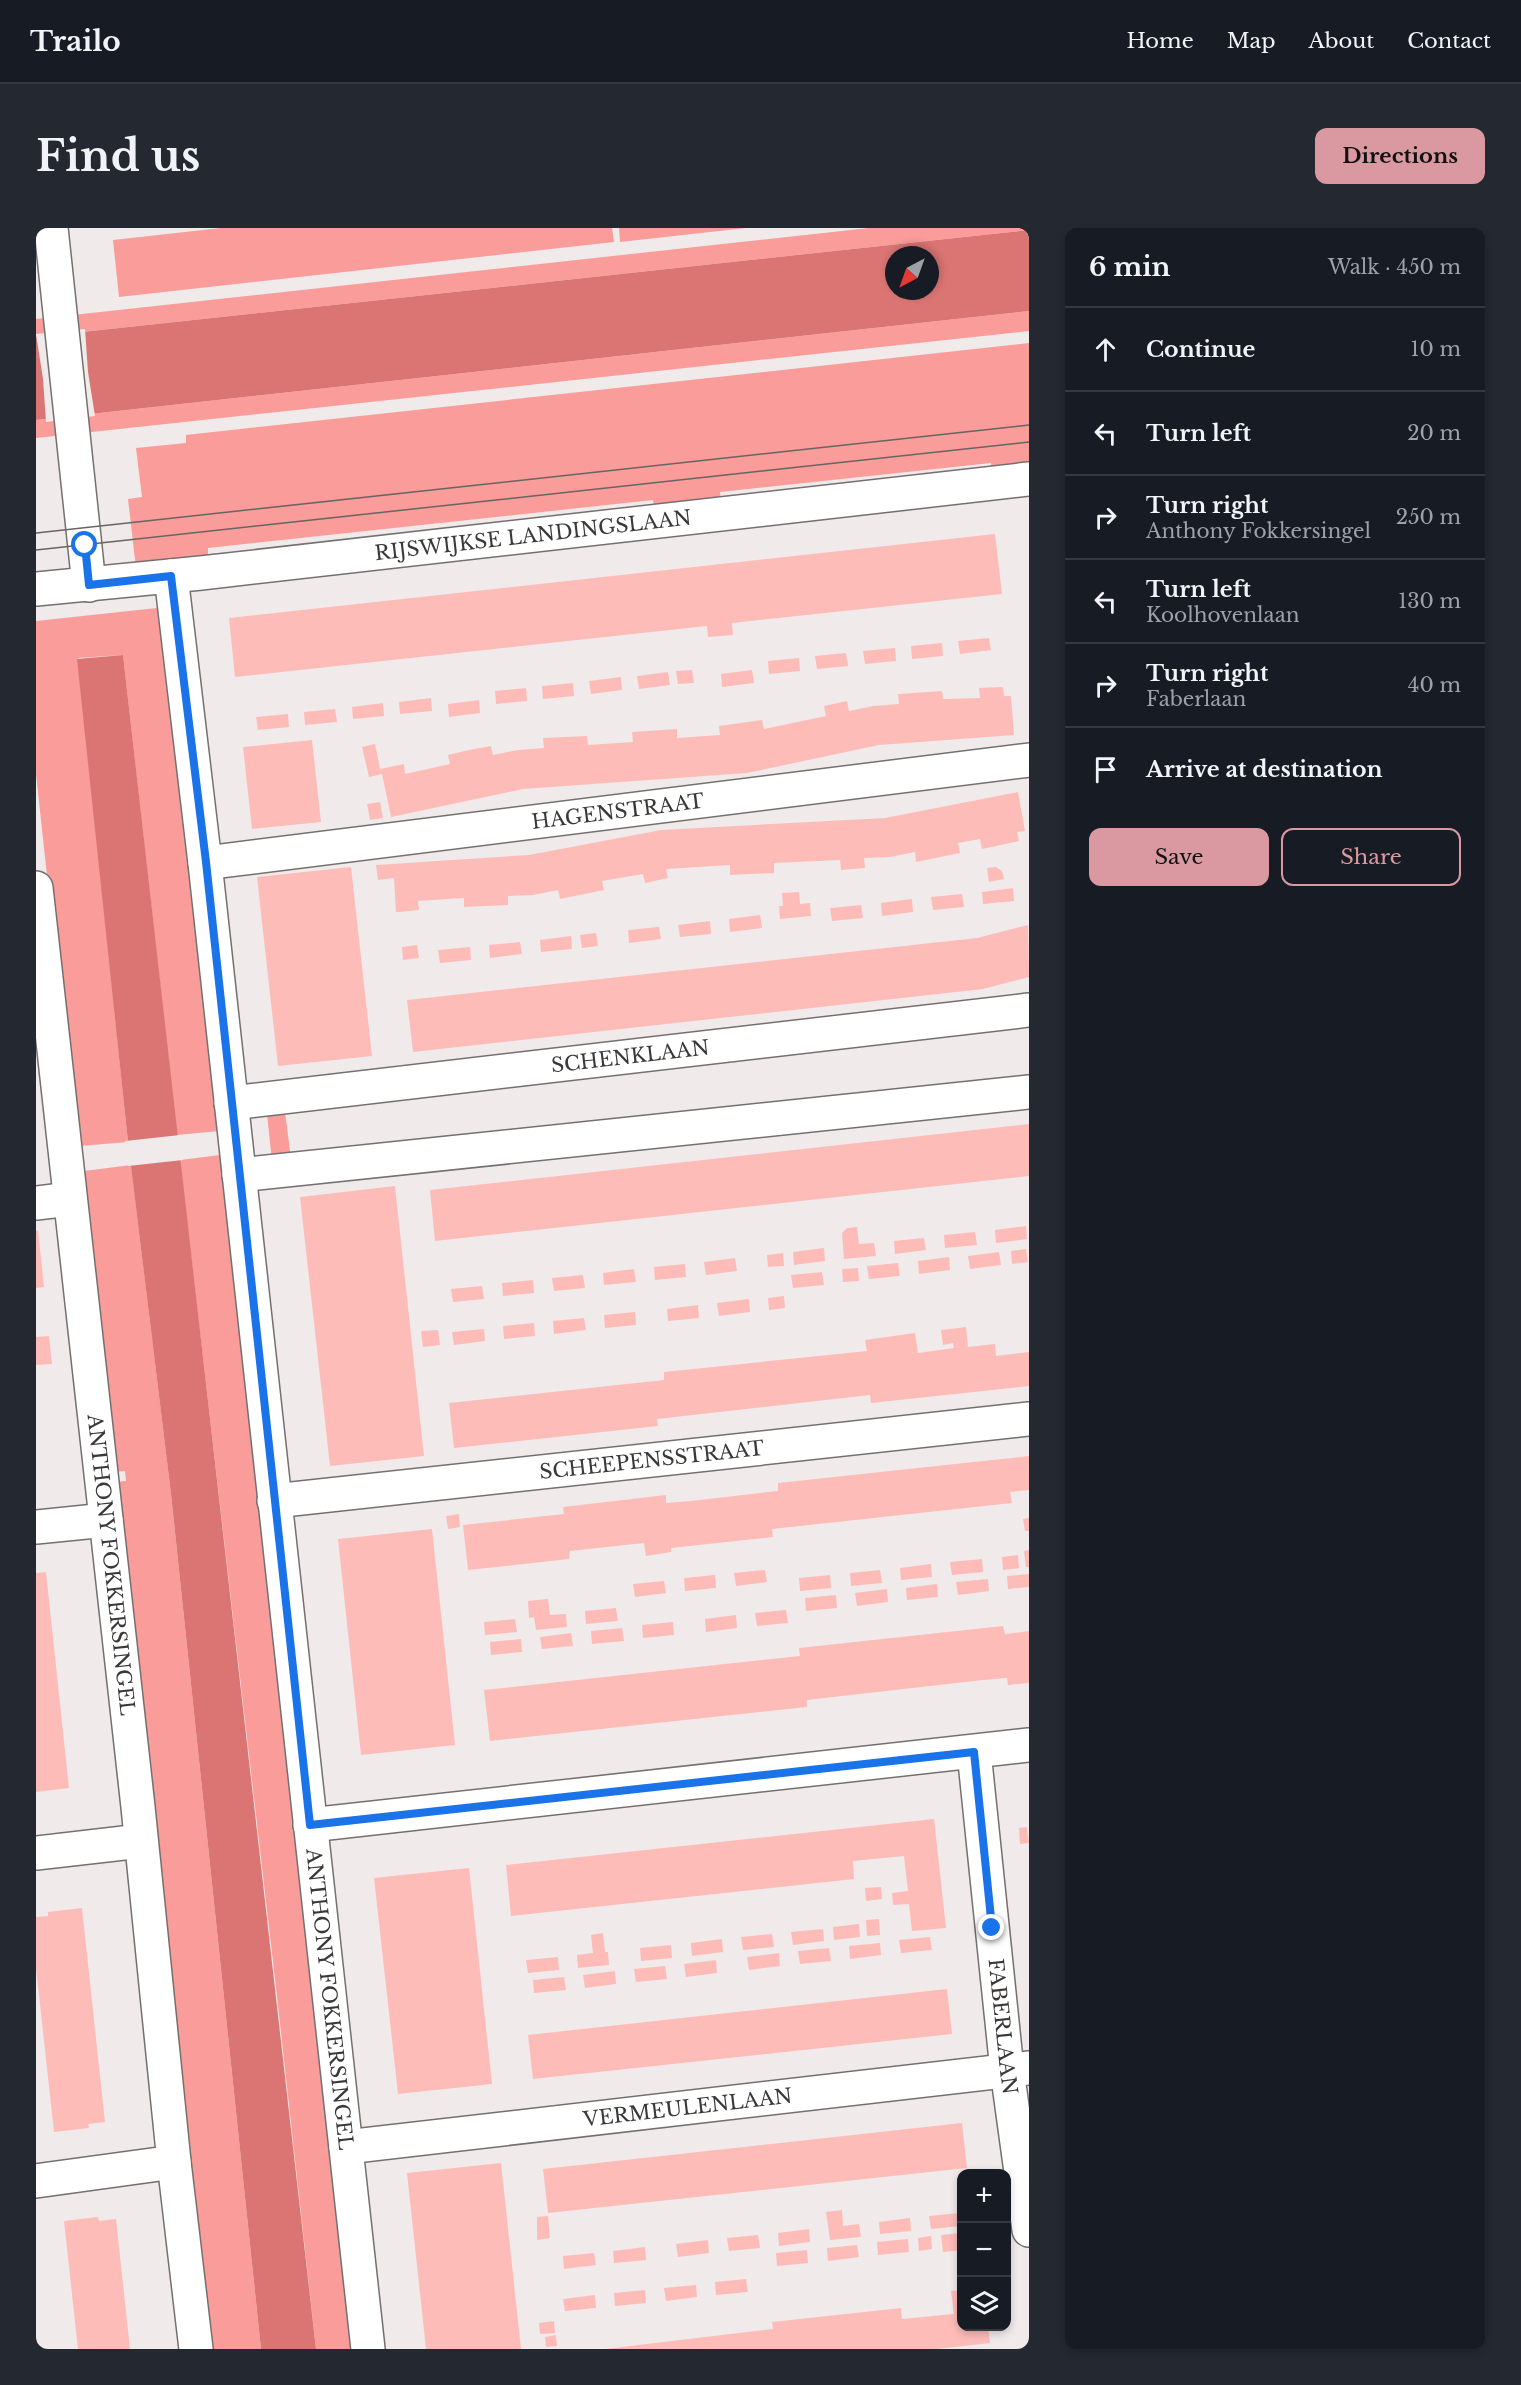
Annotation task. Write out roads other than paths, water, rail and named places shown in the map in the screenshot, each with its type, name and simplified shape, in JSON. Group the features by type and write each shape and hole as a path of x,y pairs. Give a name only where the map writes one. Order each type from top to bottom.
{"street":[{"path":"51,228 89,585"},
{"name":"RIJSWIJKSE LANDINGSLAAN","path":"36,589 171,576 1029,479"},
{"name":"ANTHONY FOKKERSINGEL","path":"171,576 206,862 368,2349"},
{"name":"HAGENSTRAAT","path":"206,862 1029,760"},
{"name":"ANTHONY FOKKERSINGEL","path":"36,888 49,1120 70,1199 196,2349"},
{"name":"SCHENKLAAN","path":"231,1103 1029,1010"},
{"path":"239,1175 1029,1092"},
{"path":"36,1203 70,1199"},
{"name":"SCHEEPENSSTRAAT","path":"274,1501 1029,1419"},
{"path":"36,1527 106,1520"},
{"path":"310,1825 1029,1745"},
{"name":"FABERLAAN","path":"974,1752 1018,2069 1029,2230"},
{"path":"36,1853 141,1841"},
{"name":"VERMEULENLAAN","path":"346,2147 1018,2069"},
{"path":"36,2181 174,2162"}],"tram line":[{"path":"36,533 1029,425"},
{"path":"36,550 1029,442"}]}
